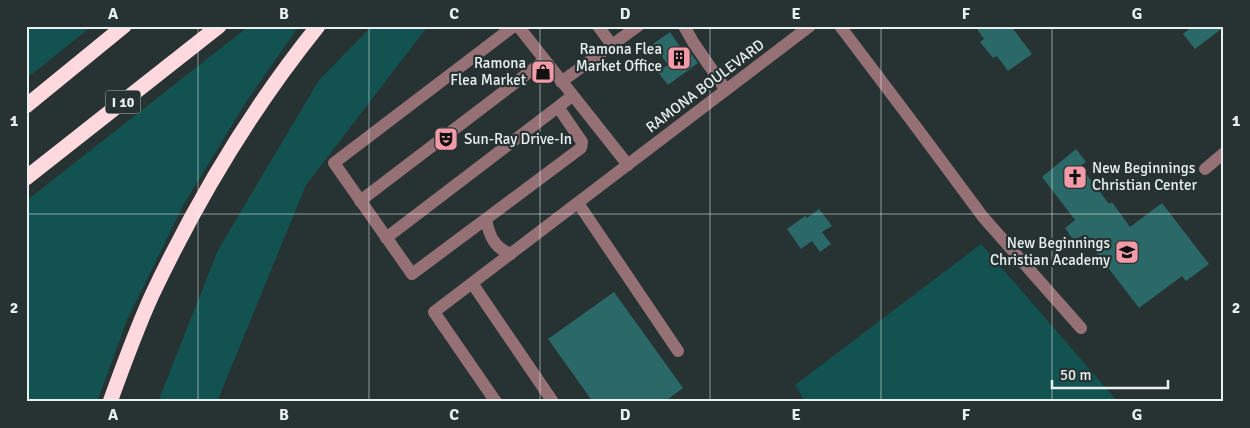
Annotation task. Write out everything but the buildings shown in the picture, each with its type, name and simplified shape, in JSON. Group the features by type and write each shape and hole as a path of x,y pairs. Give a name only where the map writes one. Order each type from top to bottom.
{"highway":[{"path":"26,106 124,26"},
{"name":"I 10","path":"26,178 220,26"},
{"path":"110,402 152,296 192,219 235,143 298,50 318,26"}],"street":[{"path":"514,26 334,163 412,274 581,148 582,142 558,107"},
{"path":"518,26 624,168"},
{"path":"598,26 612,45"},
{"path":"561,82 638,26"},
{"path":"684,26 726,90"},
{"name":"RAMONA BOULEVARD","path":"496,402 434,312 810,26"},
{"path":"840,26 983,217 1081,328"},
{"path":"360,200 544,60"},
{"path":"386,238 572,96"},
{"path":"1205,169 1224,153"},
{"path":"578,203 678,350"},
{"path":"486,219 489,233 495,243 502,251 511,254"},
{"path":"472,283 553,402"}],"shaded area":[{"path":"26,26 92,26 26,79"},
{"path":"249,26 299,26 248,99 184,204 127,320 97,402 26,402 26,201"},
{"path":"372,26 428,26 306,185 217,402 158,402 218,250 319,80"},
{"path":"981,244 1118,402 805,402 795,385"}],"place":[{"name":"Ramona Flea Market Office","path":"679,58"},
{"name":"Ramona Flea Market","path":"543,72"},
{"name":"Sun-Ray Drive-In","path":"446,139"},
{"name":"New Beginnings Christian Center","path":"1075,177"},
{"name":"New Beginnings Christian Academy","path":"1127,252"}]}
